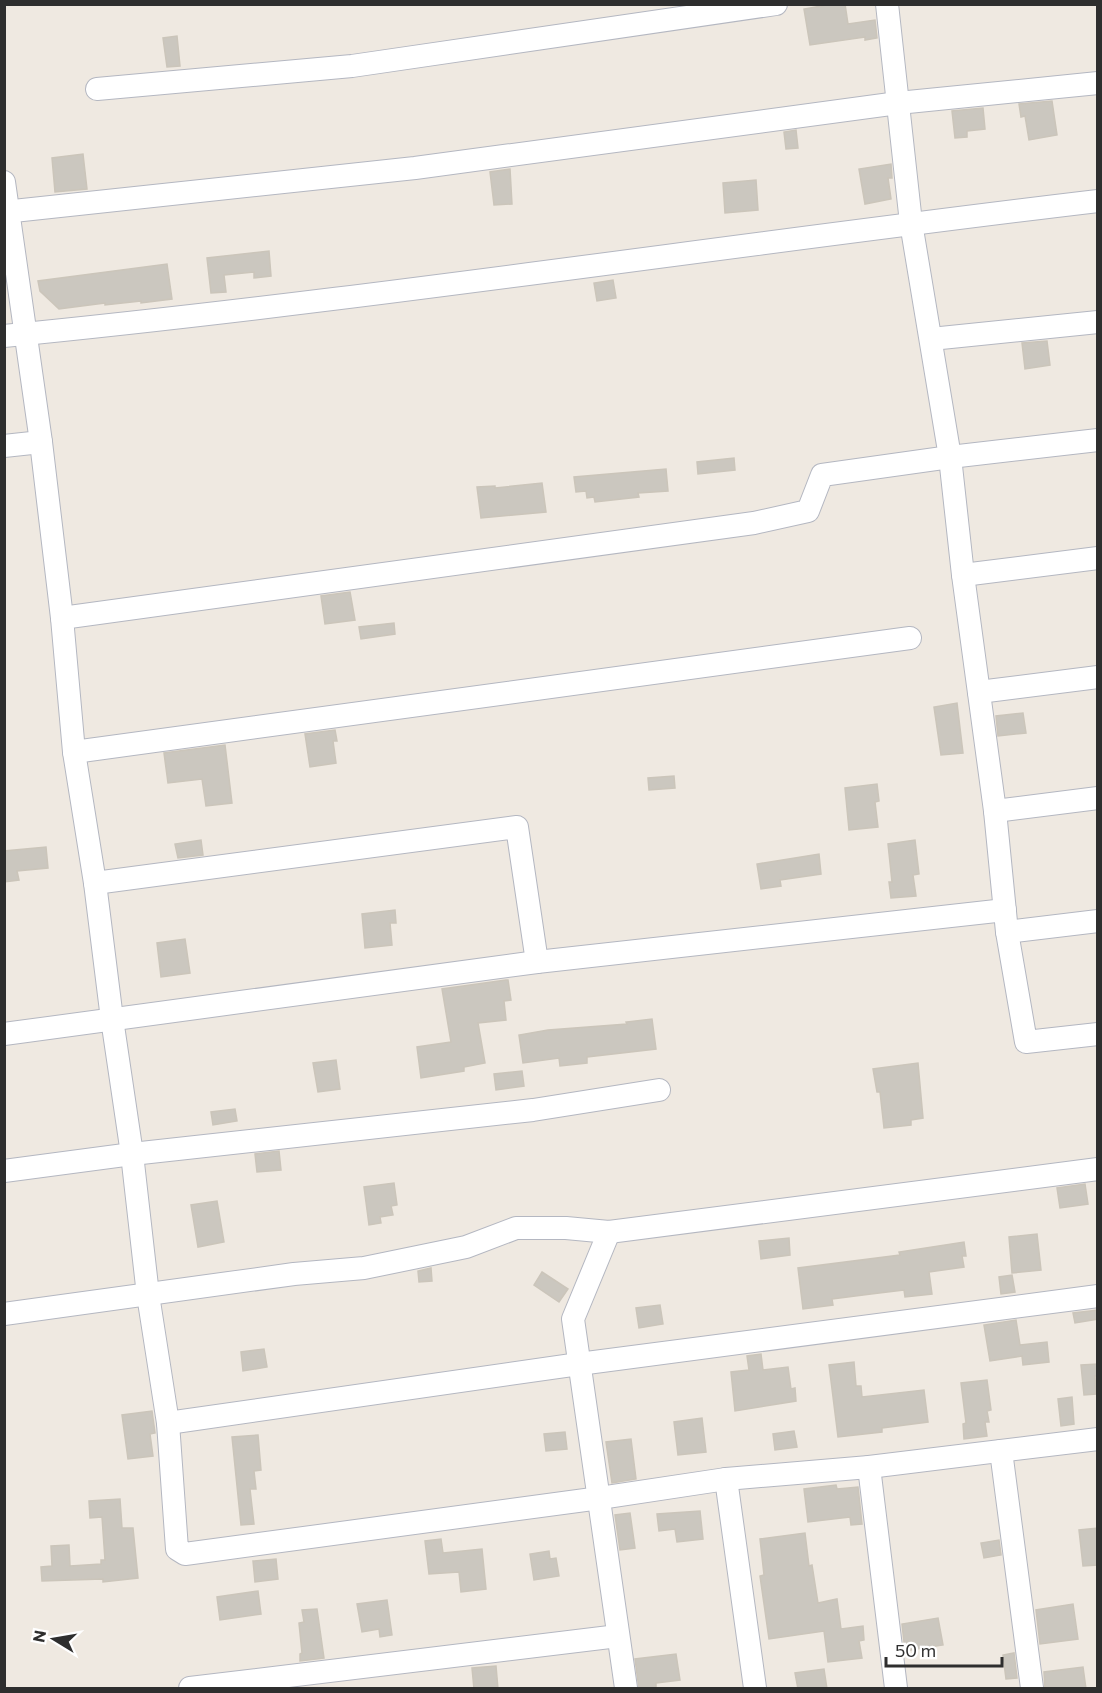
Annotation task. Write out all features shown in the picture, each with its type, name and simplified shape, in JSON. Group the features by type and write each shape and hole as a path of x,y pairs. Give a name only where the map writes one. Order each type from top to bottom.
{"street":[{"path":"97,89 352,66 776,4"},
{"path":"886,4 911,223 950,457 1006,921 1026,1042 1098,1034"},
{"path":"6,212 415,168 898,103 1098,83"},
{"path":"4,182 16,335 41,442 62,618 74,752 132,1154 148,1295 168,1423 177,1549 185,1554 726,1479 869,1467 1098,1439"},
{"path":"16,335 448,285 911,223 1098,201"},
{"path":"931,339 1098,322"},
{"path":"62,618 754,523 808,511 822,475 1098,440"},
{"path":"4,446 41,442"},
{"path":"963,575 1098,558"},
{"path":"74,752 910,638"},
{"path":"979,692 1098,677"},
{"path":"994,811 1098,798"},
{"path":"94,883 517,827 537,962"},
{"path":"4,1034 537,962 1006,921 1098,921"},
{"path":"4,1171 132,1154 533,1110 659,1090"},
{"path":"4,1314 294,1274 364,1268 466,1247 516,1228 566,1228 609,1232 1098,1169"},
{"path":"609,1232 573,1319 626,1689"},
{"path":"168,1423 579,1364 1098,1296"},
{"path":"1001,1451 1032,1689"},
{"path":"869,1467 896,1689"},
{"path":"726,1479 754,1689"},
{"path":"190,1689 618,1636"}],"building":[{"path":"845,4 848,24 875,20 877,38 865,40 865,37 810,45 804,9"},
{"path":"177,36 180,66 167,67 163,38"},
{"path":"1052,101 1057,135 1029,140 1025,116 1021,117 1019,104"},
{"path":"983,108 985,129 967,131 967,137 955,138 952,111"},
{"path":"796,130 798,148 786,149 784,132"},
{"path":"83,154 87,189 55,192 52,158"},
{"path":"891,164 892,178 888,178 891,199 865,204 859,169"},
{"path":"510,169 512,204 494,205 490,172"},
{"path":"756,180 758,210 725,213 723,183"},
{"path":"269,251 271,276 254,278 254,272 224,275 226,292 211,293 207,258"},
{"path":"167,264 172,299 141,303 141,301 105,305 105,303 59,309 40,291 38,281"},
{"path":"613,280 616,298 597,301 594,283"},
{"path":"1047,341 1050,365 1025,369 1022,343"},
{"path":"734,458 735,470 698,474 697,462"},
{"path":"666,469 668,491 638,493 639,497 595,502 594,497 587,498 586,491 576,492 574,477"},
{"path":"542,483 546,512 481,518 477,487 495,486 495,488"},
{"path":"350,592 355,620 325,624 321,596"},
{"path":"394,623 395,634 361,639 359,627"},
{"path":"957,703 963,753 941,755 934,707"},
{"path":"1023,713 1026,733 998,736 996,716"},
{"path":"335,730 337,741 333,741 336,763 310,767 305,734"},
{"path":"225,745 232,803 206,806 202,779 168,783 164,753"},
{"path":"674,776 675,788 649,790 648,778"},
{"path":"877,784 879,801 875,802 878,827 849,830 845,788"},
{"path":"201,840 203,855 178,858 175,844"},
{"path":"915,840 919,874 913,875 916,896 891,898 889,882 892,882 888,844"},
{"path":"46,847 48,868 17,871 19,880 4,882 4,851"},
{"path":"819,854 821,874 780,880 781,886 761,889 757,864"},
{"path":"395,910 396,923 390,923 392,945 365,948 362,914"},
{"path":"185,939 190,973 161,977 157,943"},
{"path":"508,980 511,1000 504,1001 506,1020 478,1023 485,1063 464,1067 464,1071 421,1078 417,1047 451,1042 442,989"},
{"path":"652,1019 656,1049 587,1057 587,1063 560,1066 559,1058 523,1063 519,1035 548,1030 627,1024 626,1022"},
{"path":"336,1060 340,1089 318,1092 313,1063"},
{"path":"918,1063 923,1118 911,1120 911,1125 884,1128 880,1092 877,1092 873,1069"},
{"path":"522,1071 524,1086 496,1090 494,1074"},
{"path":"235,1109 237,1121 213,1125 211,1112"},
{"path":"279,1151 281,1170 257,1172 255,1154"},
{"path":"394,1183 397,1205 391,1206 393,1215 380,1217 381,1223 369,1225 364,1187"},
{"path":"1085,1184 1088,1204 1060,1208 1057,1188"},
{"path":"217,1201 224,1242 198,1247 191,1205"},
{"path":"1037,1234 1041,1270 1012,1273 1009,1237"},
{"path":"789,1238 790,1255 761,1259 759,1241"},
{"path":"964,1242 966,1256 962,1256 964,1267 929,1272 932,1294 905,1297 904,1290 832,1299 833,1305 803,1309 798,1268 900,1255 899,1252"},
{"path":"431,1268 432,1281 419,1282 418,1271"},
{"path":"542,1272 568,1289 559,1302 534,1285"},
{"path":"1012,1275 1015,1292 1001,1294 999,1277"},
{"path":"660,1305 663,1324 639,1328 636,1308"},
{"path":"1098,1310 1098,1319 1075,1323 1073,1313"},
{"path":"1016,1320 1020,1345 1047,1342 1049,1362 1023,1365 1022,1356 990,1361 984,1325"},
{"path":"264,1349 267,1367 243,1371 241,1352"},
{"path":"761,1354 763,1370 788,1367 791,1389 795,1388 796,1401 735,1411 731,1372 749,1370 747,1356"},
{"path":"854,1362 856,1386 861,1386 862,1397 924,1390 928,1422 882,1428 882,1432 838,1437 829,1365"},
{"path":"1098,1364 1098,1376 1095,1376 1096,1394 1084,1395 1081,1365"},
{"path":"987,1380 991,1410 987,1411 989,1422 985,1422 987,1436 964,1439 963,1424 966,1423 961,1383"},
{"path":"1072,1397 1074,1424 1061,1426 1058,1399"},
{"path":"152,1411 155,1433 150,1434 153,1456 128,1459 122,1415"},
{"path":"702,1418 706,1452 678,1455 674,1422"},
{"path":"794,1431 797,1447 775,1450 773,1434"},
{"path":"565,1432 567,1449 546,1451 544,1434"},
{"path":"258,1435 261,1470 254,1471 256,1489 250,1489 254,1524 241,1525 232,1437"},
{"path":"631,1439 636,1479 612,1483 606,1442"},
{"path":"836,1485 837,1489 858,1487 862,1524 851,1525 850,1517 808,1522 804,1489"},
{"path":"120,1499 122,1528 133,1528 138,1578 103,1582 103,1579 42,1581 41,1567 52,1566 51,1546 69,1545 70,1566 101,1564 101,1560 105,1560 102,1517 90,1518 89,1501"},
{"path":"700,1511 703,1539 677,1542 675,1529 659,1531 657,1514"},
{"path":"630,1513 635,1548 620,1550 615,1515"},
{"path":"1098,1528 1098,1565 1083,1566 1079,1530"},
{"path":"805,1533 809,1566 812,1565 818,1603 837,1599 841,1629 863,1626 864,1640 859,1641 862,1658 828,1662 824,1631 769,1639 760,1576 764,1575 760,1539"},
{"path":"441,1539 443,1553 482,1549 486,1589 461,1592 459,1572 429,1574 425,1541"},
{"path":"999,1540 1001,1555 984,1558 981,1543"},
{"path":"549,1551 550,1559 556,1558 559,1576 534,1580 530,1554"},
{"path":"276,1559 278,1579 255,1582 253,1561"},
{"path":"258,1591 261,1614 220,1620 217,1597"},
{"path":"387,1600 392,1635 380,1637 379,1629 362,1632 357,1604"},
{"path":"1073,1604 1078,1639 1040,1644 1036,1610"},
{"path":"317,1609 324,1658 300,1661 302,1653 299,1623 304,1622 302,1610"},
{"path":"938,1618 943,1645 905,1651 902,1624"},
{"path":"1014,1653 1017,1678 1006,1679 1003,1655"},
{"path":"676,1654 680,1680 656,1683 656,1689 639,1689 635,1659"},
{"path":"496,1666 498,1689 474,1689 472,1668"},
{"path":"1083,1667 1086,1689 1045,1689 1044,1672"},
{"path":"824,1669 827,1689 798,1689 795,1673"}]}
